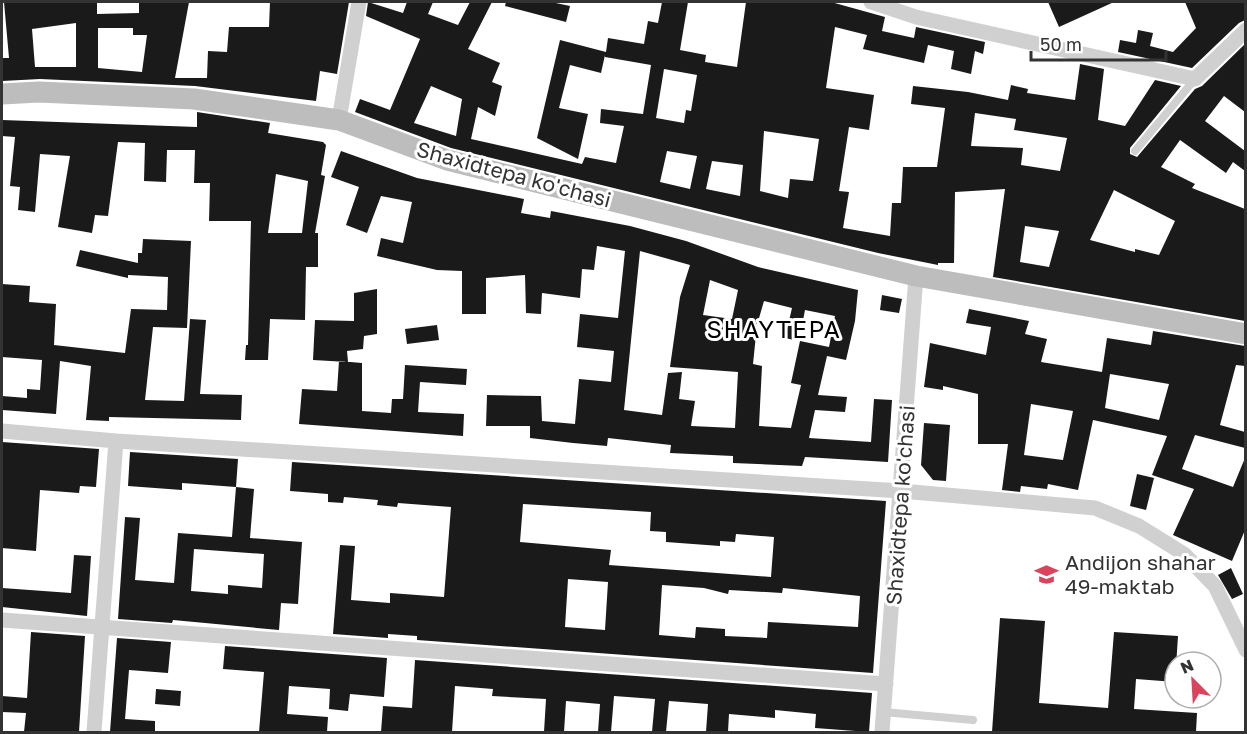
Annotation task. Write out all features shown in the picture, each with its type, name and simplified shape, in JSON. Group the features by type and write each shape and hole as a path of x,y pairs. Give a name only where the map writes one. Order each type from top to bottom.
{"street":[{"path":"339,120 359,2"},
{"path":"871,2 916,17 1195,78 1245,30"},
{"name":"Shaxidtepa ko'chasi","path":"2,94 39,92 194,99 339,120 447,160 916,276 1245,334"},
{"name":"Shaxidtepa ko'chasi","path":"882,732 902,491 916,276"},
{"path":"2,431 116,441 902,491 1095,508 1139,526 1184,554 1215,586 1245,650"},
{"path":"94,732 116,441"},
{"path":"2,620 886,684"}],"lane":[{"path":"1135,151 1195,78"},
{"path":"883,712 973,720"}],"building":[{"path":"4,2 97,2 97,14 139,13 139,2 189,2 175,78 207,78 208,51 227,52 229,27 269,27 270,2 349,2 337,74 320,71 316,101 195,86 40,79 2,81 2,58 9,58","holes":["76,23 76,67 35,67 32,29","98,28 133,28 133,35 147,35 142,72 98,68"]},
{"path":"368,2 403,13 407,2 433,2 428,14 458,25 470,2 492,2 468,49 500,63 492,82 502,86 495,116 478,107 471,139 582,164 585,157 616,163 624,126 600,123 601,109 643,114 651,65 605,57 605,55 601,73 570,65 559,108 588,114 578,159 537,138 560,40 606,52 608,38 644,44 648,21 658,23 662,2 688,2 680,50 706,55 705,62 737,67 746,2 831,2 885,17 882,31 914,38 916,27 985,42 983,54 975,51 971,74 951,69 954,51 928,45 924,63 863,49 867,35 835,27 826,88 874,95 869,130 849,127 839,191 849,192 843,228 890,236 892,203 901,203 903,167 937,167 945,108 911,104 913,86 968,92 1008,100 1011,85 1028,89 1027,93 1075,100 1080,64 1104,69 1098,120 1125,126 1155,80 1181,86 1130,148 1130,154 1137,157 1195,89 1202,86 1245,44 1245,112 1224,96 1205,121 1245,151 1245,171 1233,162 1226,173 1180,140 1161,167 1195,184 1192,188 1245,209 1245,321 993,277 1005,189 955,192 954,263 938,263 938,265 878,253 451,148 355,112 360,99 390,110 420,39 366,16","holes":["664,69 697,75 691,111 686,110 684,123 656,118","431,86 462,99 456,136 414,123","975,113 1016,119 1014,130 1067,138 1060,171 1021,165 1023,148 971,146","764,131 819,139 813,181 790,179 788,198 760,191","667,151 697,156 690,189 660,182","712,161 743,165 740,196 706,189","1114,190 1175,221 1159,255 1135,249 1135,252 1090,240","1025,226 1059,231 1049,267 1020,262"]},
{"path":"506,2 551,2 570,6 566,22 505,6"},
{"path":"1048,2 1114,2 1059,27"},
{"path":"1185,2 1245,2 1245,20 1239,23 1192,68 1118,52 1120,40 1136,43 1138,30 1153,33 1150,46 1173,52 1196,28"},
{"path":"197,112 270,123 268,133 323,142 326,145 321,175 325,176 315,233 318,233 318,267 306,267 305,320 270,319 268,360 245,360 246,345 248,345 251,221 209,221 210,183 194,183 195,150 167,150 166,182 144,181 145,143 118,142 108,216 95,215 92,233 58,227 70,156 40,154 35,212 18,210 20,187 10,186 15,137 2,136 2,120 197,127","holes":["276,174 308,181 302,233 268,233"]},
{"path":"341,151 417,178 524,199 521,213 550,218 551,211 630,226 686,241 758,267 858,290 855,321 846,360 827,356 818,395 847,397 845,412 815,410 809,438 871,442 874,399 892,400 888,462 805,457 802,466 733,463 733,456 670,453 671,445 608,438 607,446 573,443 530,438 530,426 486,426 487,395 541,396 542,421 575,424 579,379 611,382 614,351 577,347 580,314 618,318 625,251 597,246 594,270 582,269 580,298 542,293 541,314 526,313 525,275 486,278 486,314 462,314 462,271 437,270 377,256 381,238 403,243 412,202 381,196 367,233 346,225 359,187 331,177","holes":["640,251 690,265 680,297 670,367 738,372 735,428 691,426 695,401 679,399 682,372 668,373 662,415 624,410","710,280 738,290 732,319 703,315","764,301 792,308 785,338 799,341 805,310 835,316 829,347 800,341 791,383 801,385 791,428 759,426 762,366 753,364 757,325"]},
{"path":"143,239 191,241 187,328 153,327 145,400 184,401 190,319 206,320 200,394 242,395 241,420 109,417 109,421 86,420 91,366 60,361 56,414 2,410 2,396 27,398 27,389 40,390 42,360 2,357 2,284 30,286 29,302 56,304 54,345 125,353 131,309 167,310 168,277 128,275 128,278 76,266 80,250 138,263 138,253 142,253"},
{"path":"377,289 377,334 364,336 363,349 347,351 348,362 313,360 315,320 354,321 354,293"},
{"path":"882,295 902,299 899,313 880,310"},
{"path":"969,309 1029,321 1025,334 1047,339 1041,362 1102,372 1107,338 1151,345 1153,331 1245,346 1245,366 1236,365 1220,425 1245,432 1245,448 1195,435 1182,469 1233,487 1245,458 1245,530 1232,561 1173,535 1194,489 1152,475 1167,436 1093,420 1078,490 1048,484 1047,489 1021,486 1020,492 1002,490 1008,444 978,444 978,394 943,386 943,390 924,387 930,343 986,355 991,327 966,323","holes":["1110,374 1169,384 1159,420 1105,408","1031,404 1073,411 1063,460 1024,455"]},
{"path":"437,325 439,340 407,344 405,329"},
{"path":"339,361 362,363 362,411 391,413 392,399 403,399 405,365 467,369 466,385 420,382 418,412 464,414 463,436 299,424 302,389 337,391"},
{"path":"924,423 950,425 946,481 933,480 921,465"},
{"path":"2,442 99,449 96,487 80,486 79,493 40,490 36,551 2,548"},
{"path":"130,452 238,459 236,487 182,483 182,490 128,486"},
{"path":"292,462 886,501 873,673 417,640 417,636 388,634 388,638 333,634 340,545 355,546 351,600 390,603 390,593 444,597 451,507 398,503 397,507 377,505 378,500 344,497 343,503 328,502 328,494 290,491","holes":["523,504 651,512 650,531 666,532 666,542 720,546 720,541 735,542 736,534 774,537 771,577 609,565 611,550 520,542","568,579 608,582 605,630 565,627","662,585 704,588 728,594 729,590 782,593 783,588 860,596 858,627 768,622 767,638 725,636 725,629 696,627 695,638 659,635"]},
{"path":"1137,474 1154,478 1146,510 1130,506"},
{"path":"236,487 254,489 250,538 302,542 298,604 281,603 279,630 173,620 172,623 118,619 125,517 140,518 135,580 174,583 178,533 232,537","holes":["194,549 264,554 262,588 228,585 228,594 191,591"]},
{"path":"74,555 91,556 87,616 2,607 2,588 71,593"},
{"path":"1231,568 1243,594 1232,599 1218,575"},
{"path":"1000,618 1045,621 1039,703 1108,708 1114,632 1178,636 1177,650 1163,650 1163,681 1136,679 1134,709 1197,713 1196,732 992,732"},
{"path":"31,632 85,636 79,732 24,732 26,713 2,712 2,696 27,698"},
{"path":"117,638 171,642 168,673 129,670 125,719 155,721 155,732 110,732"},
{"path":"225,646 387,658 384,697 350,694 348,711 329,709 330,689 289,686 287,714 328,717 327,732 259,732 264,672 223,669"},
{"path":"415,660 872,693 869,732 815,728 816,714 775,710 775,718 729,714 728,732 706,732 708,704 669,701 666,732 652,732 655,699 614,696 611,732 598,732 600,704 566,701 564,732 544,732 546,699 492,696 493,689 455,686 452,732 381,732 383,706 412,708"},
{"path":"156,689 181,691 180,706 155,704"}],"place":[{"name":"Andijon shahar 49-maktab","path":"1047,574"}],"district":[{"name":"SHAYTEPA","path":"774,328"}]}
